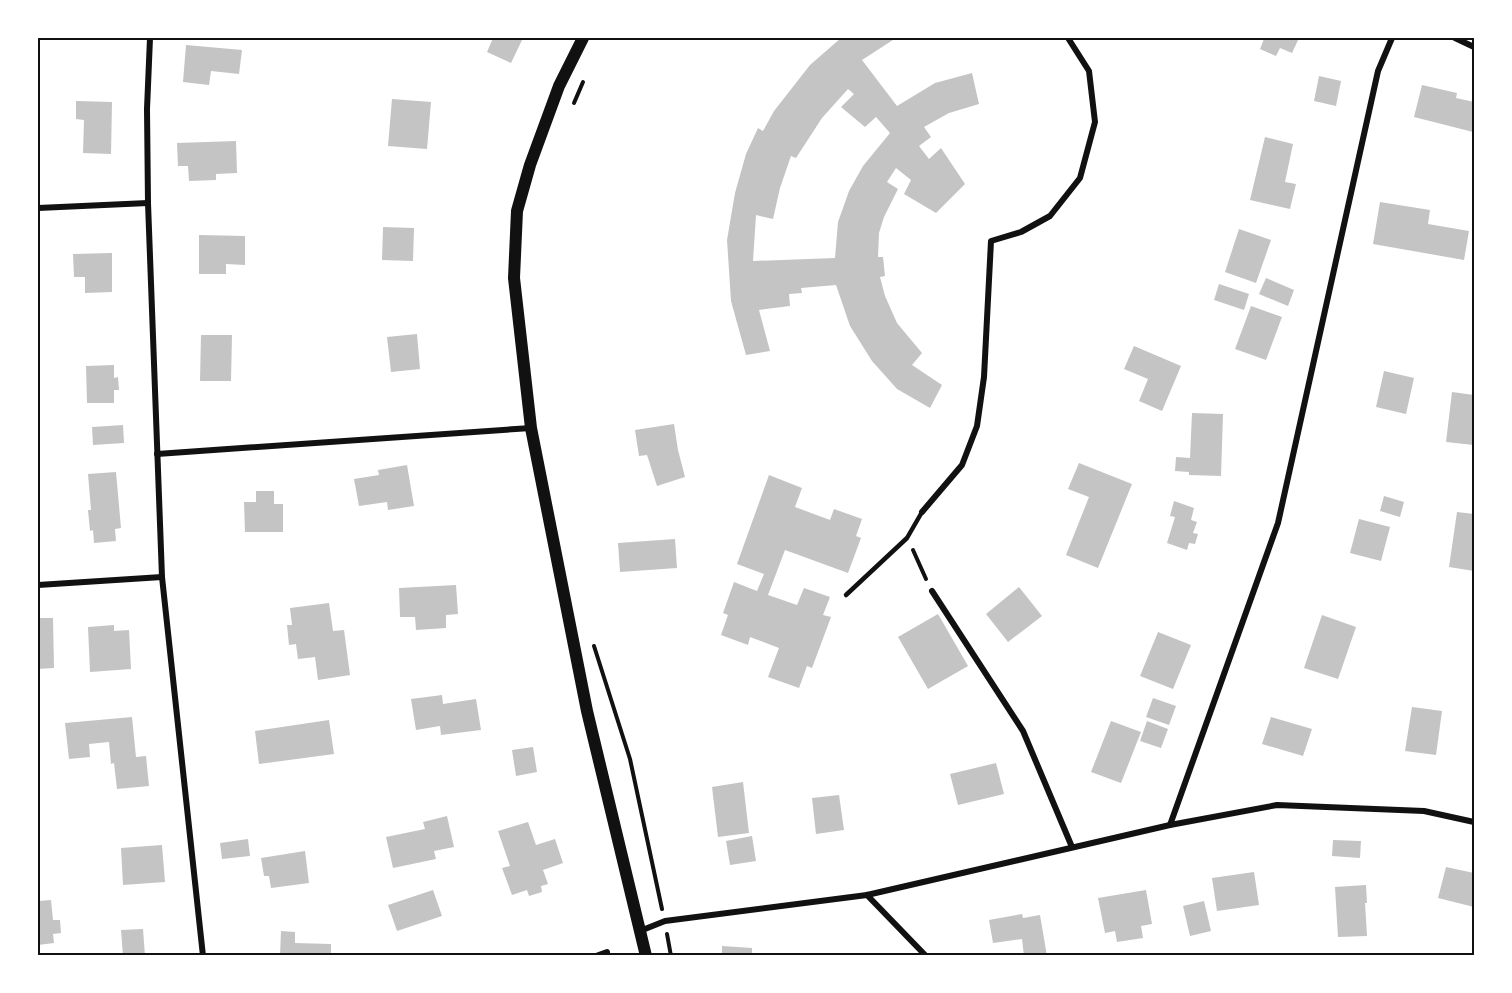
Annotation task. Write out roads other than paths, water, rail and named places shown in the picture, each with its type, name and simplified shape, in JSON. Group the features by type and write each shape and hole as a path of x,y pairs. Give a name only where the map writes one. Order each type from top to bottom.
{"main road":[{"path":"583,38 559,86 530,165 517,211 514,278 531,428 587,711 646,956"}],"street":[{"path":"150,38 147,109 148,203 162,577 203,956"},
{"path":"922,512 962,465 977,426 984,376 990,241 1021,232 1050,216 1080,178 1095,122 1089,71 1068,38"},
{"path":"1170,825 1278,523 1378,71 1392,38"},
{"path":"1455,38 1474,47"},
{"path":"38,207 148,203"},
{"path":"157,454 531,428"},
{"path":"38,585 162,577"},
{"path":"932,591 1023,731 1072,847"},
{"path":"640,931 665,921 867,895 1170,825 1277,805 1424,811 1474,822"},
{"path":"867,895 926,956"},
{"path":"596,956 607,952"}],"lane":[{"path":"846,595 908,538 922,512"}]}
